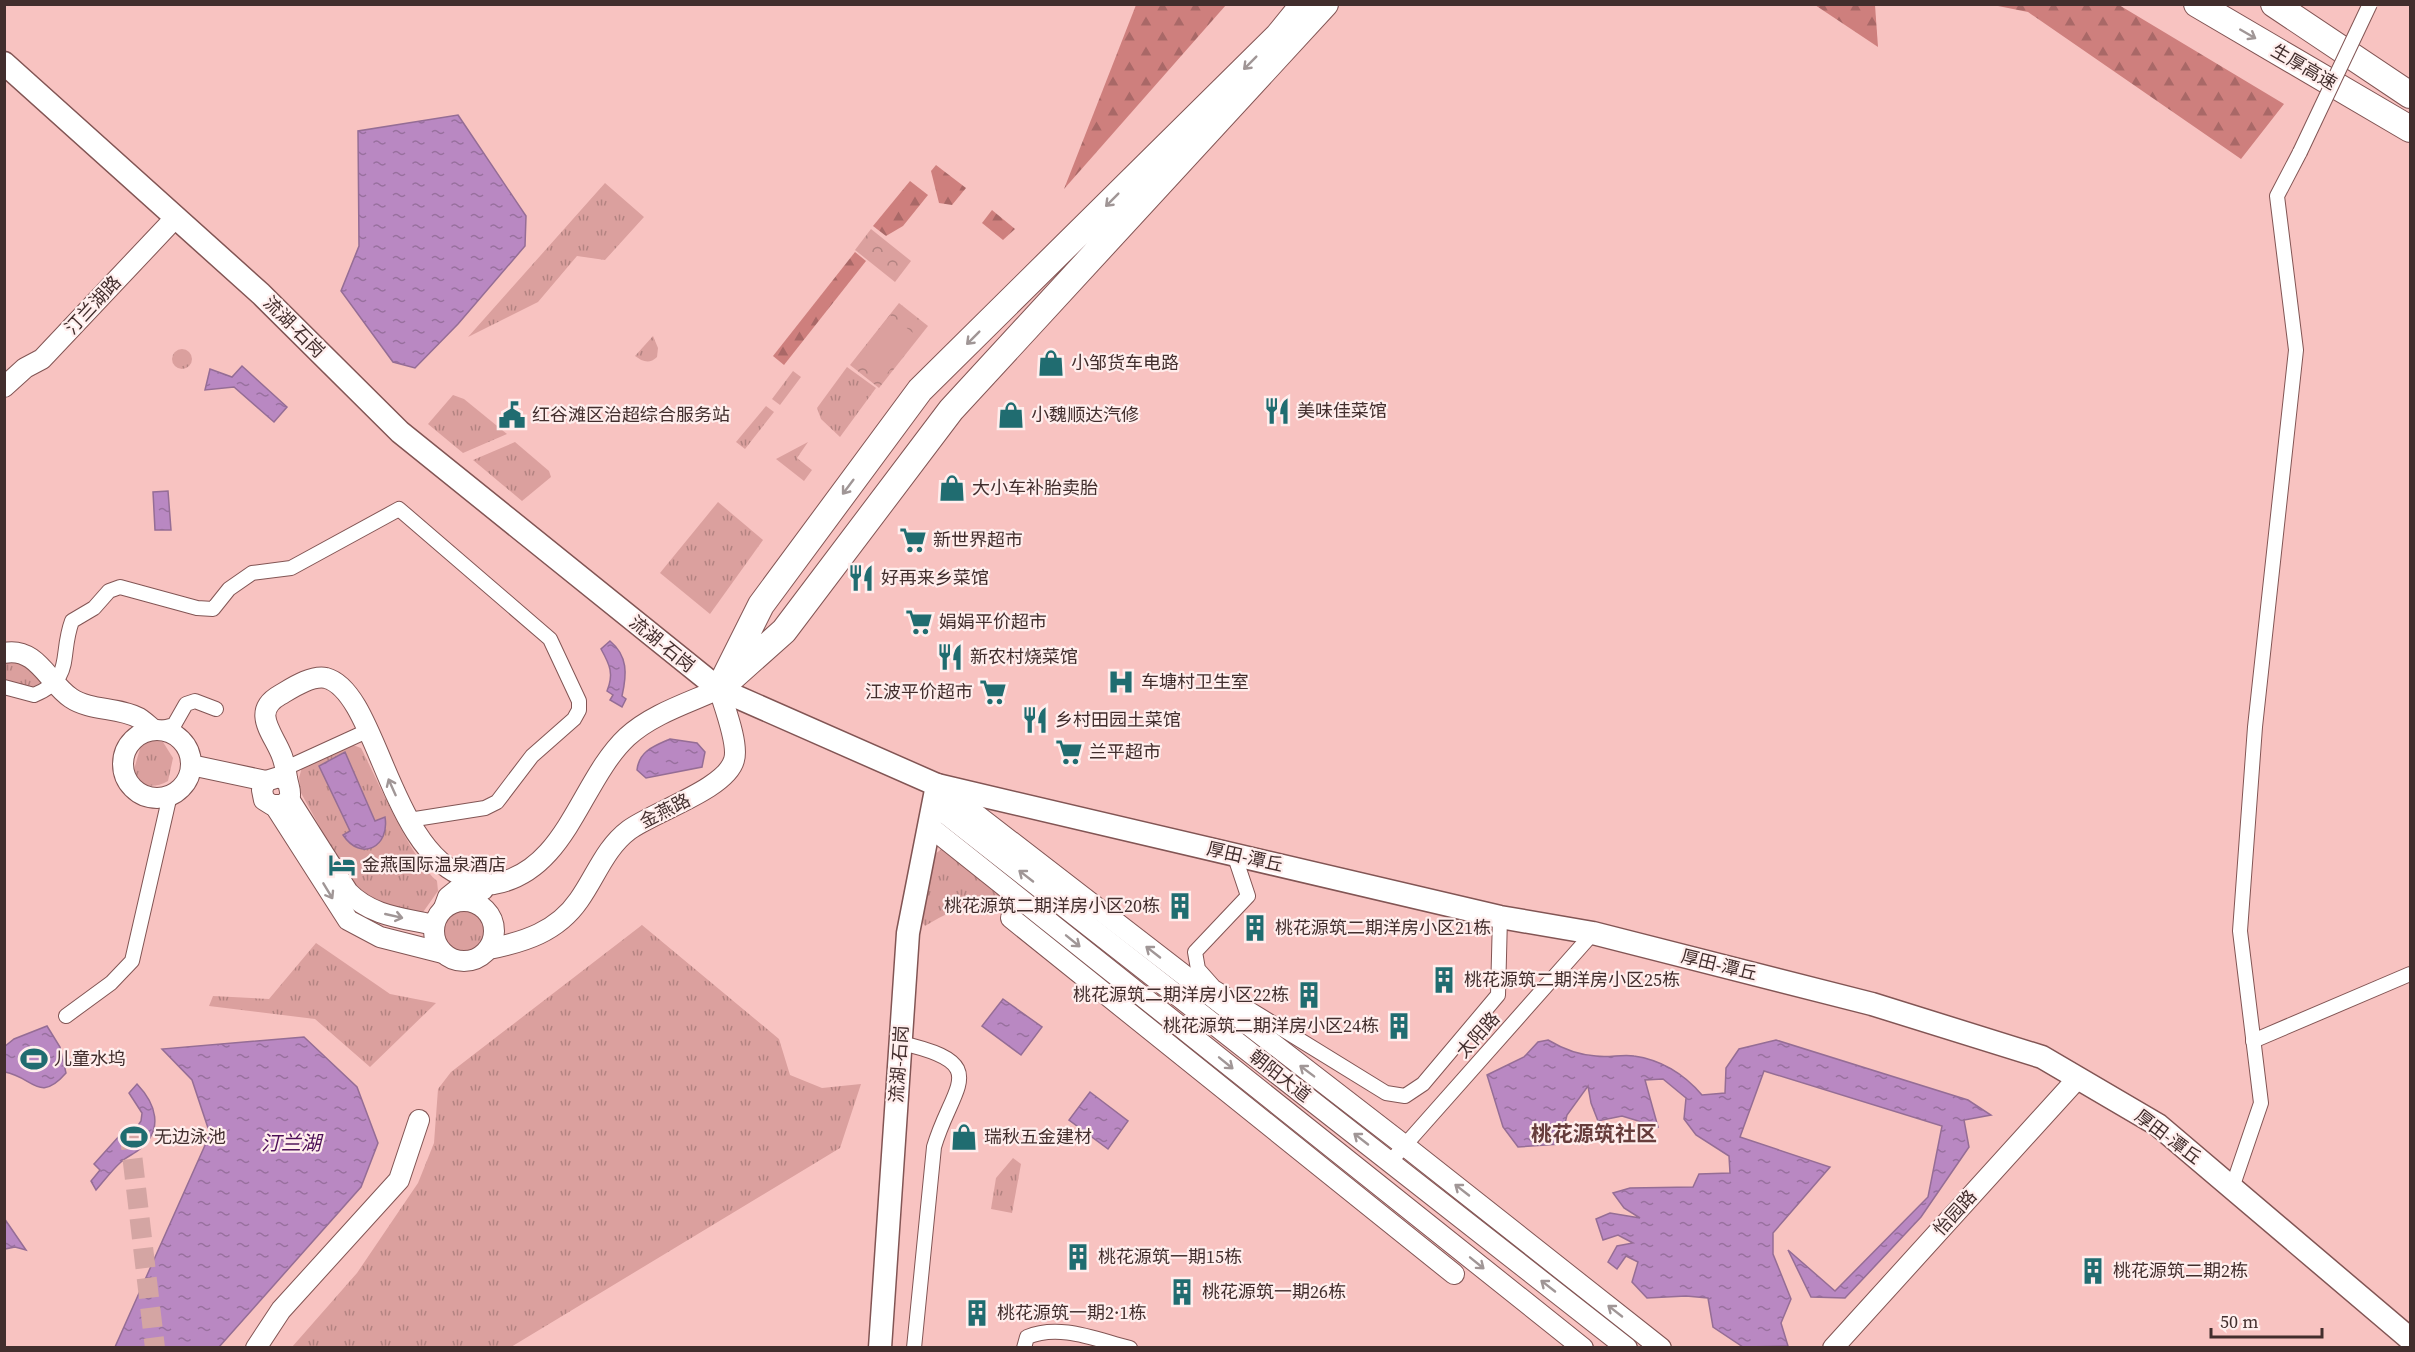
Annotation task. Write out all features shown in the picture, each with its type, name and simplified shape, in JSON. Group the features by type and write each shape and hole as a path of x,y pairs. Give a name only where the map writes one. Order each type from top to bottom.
{"highway":[{"path":"1278,36 1293,4"},
{"path":"719,689 761,605 920,390 1278,36 1304,4"},
{"path":"719,689 784,631 951,410 1325,4"},
{"name":"生厚高速","path":"2197,4 2410,129"},
{"name":"生厚高速","path":"2274,4 2410,95"}],"main road":[{"name":"流湖-石岗","path":"4,63 261,294 400,432 719,689 935,794 908,933 880,1347"},
{"name":"厚田-潭丘","path":"935,794 1234,854 1500,917 1593,933 1872,1004 2042,1057 2158,1125 2410,1339"}],"street":[{"path":"2232,1188 2261,1103 2240,931 2255,727 2296,350 2277,196 2370,4"},
{"name":"汀兰湖路","path":"4,387 25,368 42,358 176,217"},
{"path":"4,687 34,695 54,684 63,669 65,640 72,621 94,608 109,591 120,587 197,608 213,609 229,589 252,573 291,568 399,509 550,639 579,701 579,710 574,719 532,756 497,802 485,808 409,820"},
{"path":"4,653 30,657 39,663 54,684 74,700 138,717 154,730 165,731 184,743 190,769 186,782 170,795 159,798 137,791 124,772 126,749 133,740 154,730 174,725 186,704 195,700 216,709"},
{"name":"金燕路","path":"431,855 460,876 481,883 492,884 511,878 531,867 560,839 609,757 628,737 652,720 719,689 726,750 723,764 717,773 654,805 614,831 596,850 566,900 532,929 491,943 472,960 462,961 443,953 380,937 348,921 278,780 266,724 265,708 276,697 300,683 318,678 327,678 339,685 351,697 409,820 448,883 446,903"},
{"path":"443,953 434,935 434,925 446,903 458,889 496,890 525,884 558,852 610,765 639,736 719,689"},
{"path":"190,769 278,780 366,729"},
{"name":"金燕路","path":"278,780 348,892 361,906 434,925"},
{"path":"935,794 1281,1051 1660,1347"},
{"name":"朝阳大道","path":"935,794 1277,1073 1627,1347"},
{"path":"66,1016 111,983 132,962 170,795"},
{"name":"朝阳大道","path":"929,826 1583,1347"},
{"path":"1234,854 1248,896 1195,952 1198,969 1214,987 1386,1093 1404,1096 1423,1084 1498,995 1500,917"},
{"path":"446,903 462,900 481,905 493,921 491,943"},
{"path":"1011,918 1454,1274"},
{"name":"太阳路","path":"1390,1162 1593,933"},
{"path":"2253,1041 2410,974"},
{"path":"1277,1073 1284,1030"},
{"path":"901,1043 934,1051 949,1059 957,1068 959,1081 958,1092 939,1129 934,1147 914,1347"},
{"name":"怡园路","path":"1833,1347 2078,1078"},
{"path":"256,1347 281,1310 399,1180 419,1120"},
{"path":"1024,1347 1027,1338 1041,1331 1056,1330 1130,1347"}],"green space":[{"path":"1136,5 1226,5 1064,189"},
{"path":"1815,5 1875,5 1878,47"},
{"path":"1993,5 2119,5 2284,104 2241,159 2028,12"},
{"path":"936,165 966,188 952,205 939,203 931,171"},
{"path":"910,181 928,195 903,226 886,236 873,226"},
{"path":"605,183 644,217 605,260 577,256 538,302 468,337"},
{"path":"992,210 1015,229 1003,240 982,223"},
{"path":"871,229 911,261 895,282 855,250"},
{"path":"855,252 866,261 784,365 773,356"},
{"path":"899,303 928,326 879,388 850,365"},
{"path":"890,315 917,336 885,376 859,355"},
{"path":"653,336 658,348 657,357 648,362 643,361 635,356"},
{"path":"182,349 189,352 192,359 189,366 182,369 175,366 172,359 175,352"},
{"path":"847,367 876,388 840,437 821,419 817,408"},
{"path":"793,371 801,377 780,405 772,399"},
{"path":"453,395 464,399 507,434 463,453 428,424"},
{"path":"766,406 774,412 745,449 736,442"},
{"path":"515,442 549,471 551,477 522,501 473,460"},
{"path":"808,442 797,458 812,470 804,481 776,459"},
{"path":"718,502 763,540 710,614 660,573"},
{"path":"9,660 32,665 45,680 40,687 32,689 5,681 5,663"},
{"path":"143,738 163,742 173,758 168,781 150,786 131,780"},
{"path":"353,745 361,748 406,838 437,881 438,891 421,915 383,909 352,885 301,793 299,778 302,767"},
{"path":"944,847 1013,901 1003,913 962,909 925,926 920,919 929,859"},
{"path":"458,906 468,906 481,913 488,926 488,936 481,949 468,956 458,956 449,952 442,945 438,936 438,926 442,917 449,910"},
{"path":"642,925 779,1039 790,1075 822,1088 861,1084 840,1148 511,1347 292,1347 357,1273 418,1183 434,1143 438,1089 451,1072"},
{"path":"316,943 390,994 436,1003 370,1067 315,1019 209,1006 213,996 269,999"},
{"path":"1013,1158 1021,1164 1012,1213 991,1209 996,1178"}],"water":[{"path":"458,115 526,216 525,246 458,324 415,368 393,362 341,291 359,246 358,131"},
{"path":"242,366 287,407 274,422 234,387 205,390 210,369 232,377"},
{"path":"168,491 171,530 155,530 153,492"},
{"path":"610,641 620,653 625,666 622,696 626,699 622,707 610,700 613,695 607,691 610,670 601,649"},
{"path":"670,739 697,743 705,752 702,767 646,778 637,770 641,758 648,750"},
{"path":"345,752 375,821 385,817 383,836 379,843 366,849 358,848 343,835 350,831 319,766"},
{"path":"1003,999 1042,1027 1021,1055 982,1026"},
{"name":"儿童水坞","path":"47,1026 60,1047 66,1073 49,1087 42,1088 5,1072 4,1047 14,1039"},
{"name":"汀兰湖","path":"304,1037 357,1087 378,1143 361,1187 219,1347 115,1347 210,1134 192,1080 162,1049"},
{"path":"1548,1040 1565,1049 1583,1054 1629,1056 1654,1061 1680,1074 1702,1095 1725,1093 1726,1068 1739,1049 1776,1040 1968,1100 1991,1115 1964,1120 1969,1147 1921,1217 1845,1298 1811,1297 1788,1250 1835,1291 1928,1197 1942,1126 1764,1071 1740,1137 1830,1167 1773,1233 1773,1254 1791,1299 1781,1323 1788,1346 1743,1347 1713,1327 1708,1298 1686,1296 1647,1298 1632,1282 1638,1262 1626,1256 1617,1269 1608,1262 1617,1246 1633,1243 1618,1235 1603,1240 1596,1219 1610,1213 1640,1218 1624,1208 1613,1193 1630,1188 1693,1187 1699,1174 1730,1173 1729,1156 1696,1135 1684,1119 1686,1098 1663,1079 1645,1080 1658,1127 1622,1116 1598,1121 1588,1086 1567,1115 1560,1144 1518,1147 1503,1127 1487,1075 1524,1057 1538,1042"},
{"name":"无边泳池","path":"137,1084 153,1108 155,1125 152,1133 148,1141 121,1162 96,1190 91,1181 100,1170 94,1164 120,1135 137,1127 141,1121 142,1113 129,1093"},
{"path":"1090,1092 1128,1121 1108,1149 1069,1120"},
{"path":"4,1218 26,1250 15,1247 5,1249"}],"tunnel":[{"path":"129,1129 155,1348"}],"place":[{"name":"小邹货车电路","path":"1051,363"},
{"name":"美味佳菜馆","path":"1277,411"},
{"name":"红谷滩区治超综合服务站","path":"512,415"},
{"name":"小魏顺达汽修","path":"1011,415"},
{"name":"大小车补胎卖胎","path":"952,488"},
{"name":"新世界超市","path":"913,540"},
{"name":"好再来乡菜馆","path":"861,578"},
{"name":"娟娟平价超市","path":"919,622"},
{"name":"新农村烧菜馆","path":"950,657"},
{"name":"车塘村卫生室","path":"1121,682"},
{"name":"江波平价超市","path":"993,692"},
{"name":"乡村田园土菜馆","path":"1035,720"},
{"name":"兰平超市","path":"1069,752"},
{"name":"金燕国际温泉酒店","path":"342,865"},
{"name":"桃花源筑二期洋房小区20栋","path":"1180,906"},
{"name":"桃花源筑二期洋房小区21栋","path":"1255,928"},
{"name":"桃花源筑二期洋房小区25栋","path":"1444,980"},
{"name":"桃花源筑二期洋房小区22栋","path":"1309,995"},
{"name":"桃花源筑二期洋房小区24栋","path":"1399,1026"},
{"name":"儿童水坞","path":"34,1059"},
{"name":"无边泳池","path":"134,1137"},
{"name":"瑞秋五金建材","path":"964,1137"},
{"name":"桃花源筑一期15栋","path":"1078,1257"},
{"name":"桃花源筑二期2栋","path":"2093,1271"},
{"name":"桃花源筑一期26栋","path":"1182,1292"},
{"name":"桃花源筑一期2·1栋","path":"977,1313"}],"district":[{"name":"桃花源筑社区","path":"1594,1134"}]}
